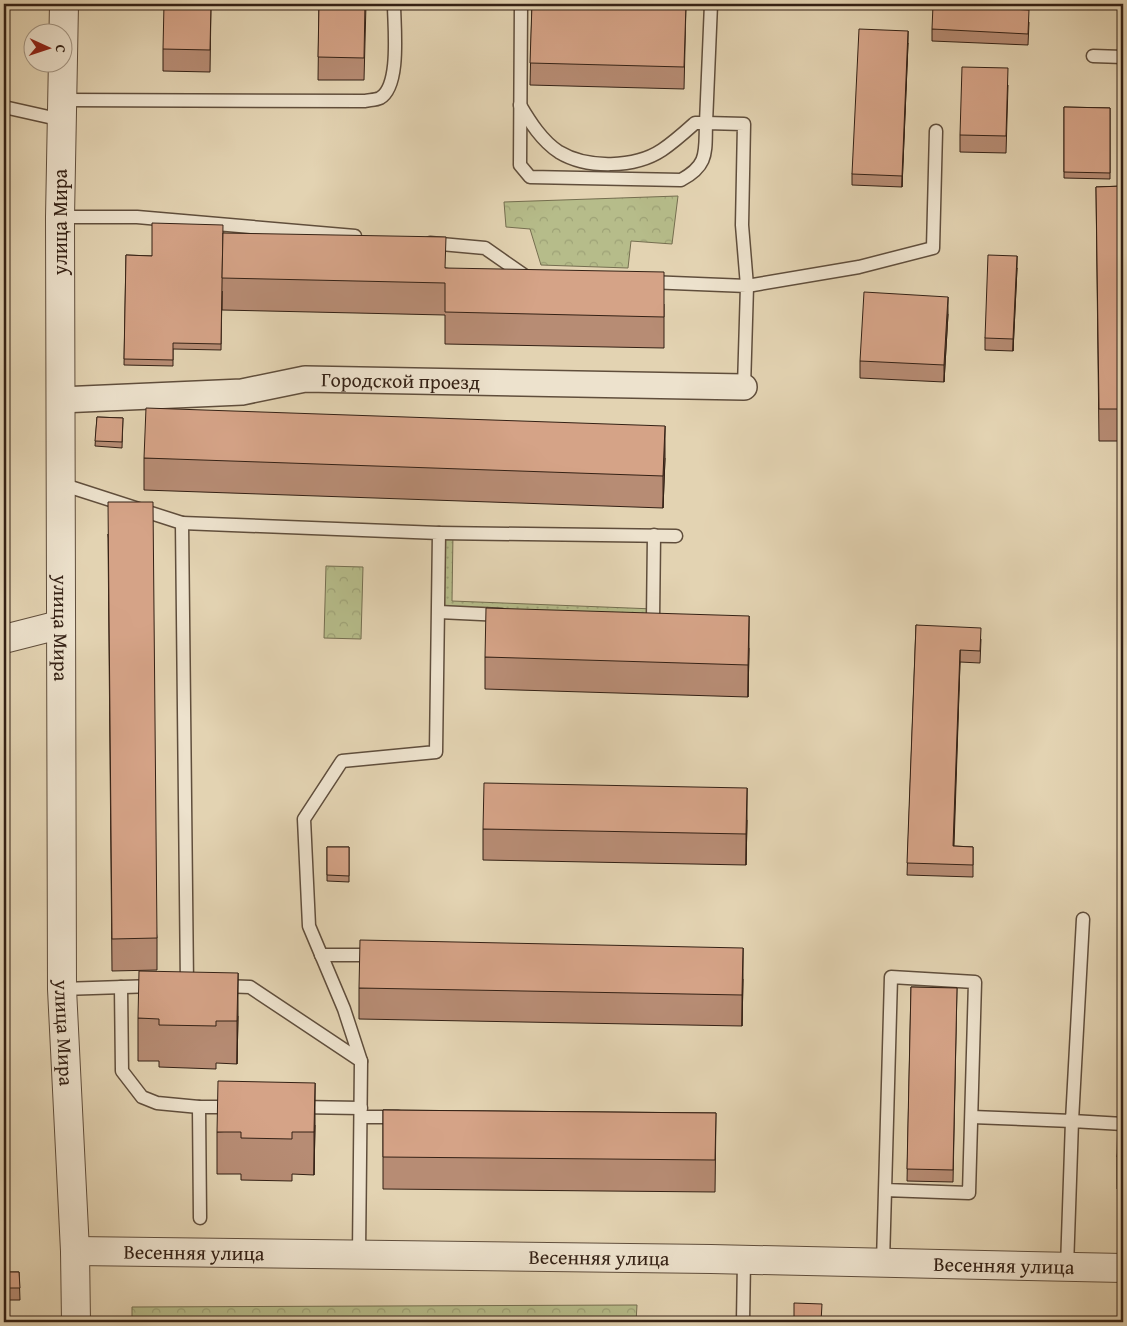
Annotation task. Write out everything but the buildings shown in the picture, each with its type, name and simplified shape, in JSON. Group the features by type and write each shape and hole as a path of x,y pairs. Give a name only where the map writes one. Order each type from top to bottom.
{"street":[{"name":"улица Мира","path":"64,4 60,217 61,484 59,625 62,989 75,1250 76,1322"},
{"name":"Городской проезд","path":"60,400 242,392 305,379 744,386"},
{"path":"4,639 59,625"},
{"name":"Весенняя улица","path":"75,1250 359,1253 1123,1268"}],"lane":[{"path":"4,107 62,110 365,101 380,98 388,89 394,72 394,4"},
{"path":"521,4 520,165 530,178 681,180 699,168 704,156 711,4"},
{"path":"1093,56 1123,56"},
{"path":"520,105 542,138 559,152 580,160 602,163 639,161 661,151 695,123 744,124 742,225 747,286 744,386"},
{"path":"635,282 747,286 859,266 933,248 936,131"},
{"path":"60,217 137,217 366,237"},
{"path":"416,242 485,248 526,277 546,278"},
{"path":"61,484 182,523 440,533 676,536"},
{"path":"177,986 182,523"},
{"path":"359,1253 361,1061 344,1010 309,926 304,819 342,761 436,752 440,533"},
{"path":"653,620 654,536"},
{"path":"439,612 517,615"},
{"path":"1067,1267 1072,1122 1083,919"},
{"path":"321,955 387,955"},
{"path":"883,1262 885,1190 891,977 975,982 969,1193 885,1190"},
{"path":"62,989 177,986 250,987 361,1061"},
{"path":"121,987 122,1071 142,1098 157,1103 199,1107 247,1107"},
{"path":"199,1107 200,1218"},
{"path":"285,1107 407,1117"},
{"path":"972,1117 1123,1124"},
{"path":"743,1322 744,1260"}],"green space":[{"path":"678,196 672,244 631,241 628,268 541,265 530,229 506,227 504,202"},
{"path":"439,533 453,533 452,601 654,609 653,620 439,612"},
{"path":"326,566 363,567 361,639 324,638"},
{"path":"637,1305 636,1322 132,1322 132,1307"}]}
